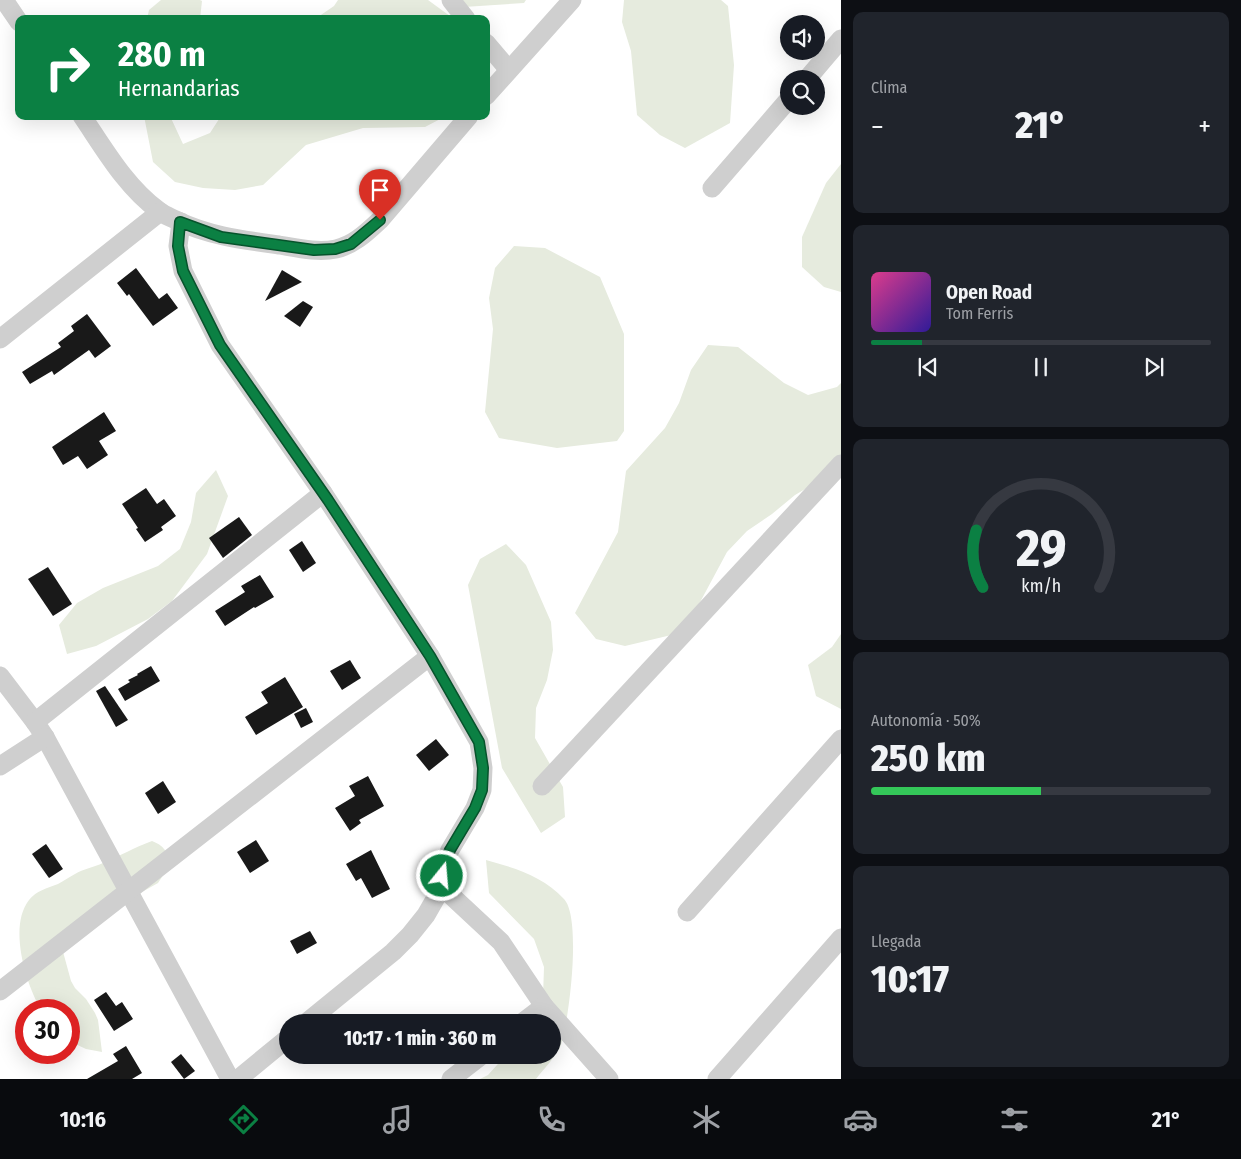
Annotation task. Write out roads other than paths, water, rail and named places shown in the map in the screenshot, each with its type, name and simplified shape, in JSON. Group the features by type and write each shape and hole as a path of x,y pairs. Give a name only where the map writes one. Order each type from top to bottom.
{"street":[{"path":"4,0 15,16"},
{"path":"451,0 463,15"},
{"path":"490,91 572,0"},
{"path":"814,70 841,39"},
{"path":"490,48 509,70"},
{"path":"712,188 780,109"},
{"path":"85,120 119,170 140,195 160,212 180,222 221,237 314,250 335,249 351,244 380,220 466,120"},
{"path":"0,338 160,212"},
{"path":"180,222 178,246 183,271 220,345 323,493 430,656 479,742 483,768 482,790 475,808 446,858 442,876 442,887 426,915 393,952 317,1014"},
{"path":"542,786 841,464"},
{"path":"0,766 40,730 323,493"},
{"path":"0,992 430,656"},
{"path":"0,676 40,730 130,891 230,1079"},
{"path":"686,912 841,739"},
{"path":"442,887 501,942 544,1006 609,1079"},
{"path":"717,1079 841,938"},
{"path":"534,1014 544,1006"},
{"path":"238,1079 279,1045"},
{"path":"451,1079 470,1064"}]}
